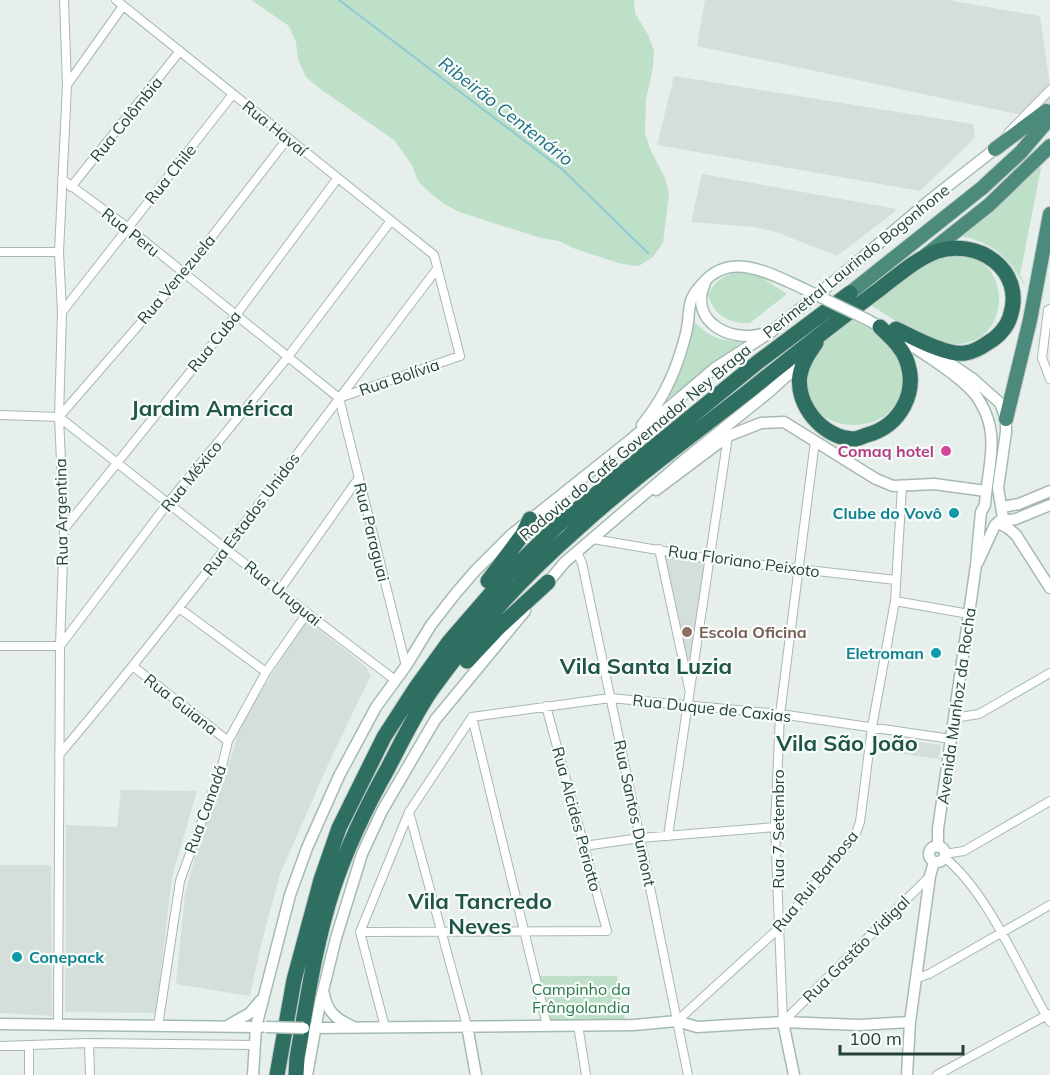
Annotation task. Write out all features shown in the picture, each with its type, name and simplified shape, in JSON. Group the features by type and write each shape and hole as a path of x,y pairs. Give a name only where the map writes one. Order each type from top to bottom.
{"highway":[{"path":"995,149 1050,108"},
{"name":"Rodovia do Café Governador Ney Braga","path":"277,1075 294,980 321,880 339,828 384,737 449,642 507,574 557,526 758,362 850,293 982,188 1021,152 1050,117"},
{"name":"Rodovia do Café Governador Ney Braga","path":"296,1075 317,944 346,850 402,740 428,695 449,666 490,617 543,560 577,528 829,327 989,205 1050,146"},
{"path":"1005,419 1030,320 1050,214"},
{"path":"896,329 954,354 968,353 994,339 1009,323 1014,294 1003,269 993,260 980,252 958,247 924,256"},
{"path":"829,327 802,366 799,385 801,395 813,418 828,430 854,439 876,432 894,421 906,403 910,388 907,361 900,346 874,324"},
{"path":"403,707 416,680 446,634 505,561 530,519"},
{"path":"402,740 471,655 548,582"}],"main road":[{"name":"Perimetral Laurindo Bogonhone","path":"253,1075 254,1046 261,1027 265,995 290,895 307,848 339,776 376,707 406,666 431,625 475,571 511,535 629,441 715,368 771,332 995,149"},
{"path":"629,441 654,409 670,380 687,328 691,300 697,289 716,271 731,267 761,270 874,324 941,366 977,396 991,429 989,464 976,565"},
{"path":"707,279 702,288 701,306 705,316 714,326 740,336 753,337 771,332"},
{"path":"874,324 896,329 936,353 987,390 1000,403 1006,432 998,488 1004,514 976,565"},
{"path":"307,1075 309,1028 362,854 402,774 448,701 566,562 769,392 807,356"},
{"path":"619,516 728,436 761,423 784,422 876,479 893,486 934,484 986,491"},
{"path":"983,510 994,502 1001,506 1019,504 1050,491"},
{"path":"983,510 987,524 1016,519 1050,505"},
{"path":"998,523 1016,535 1050,588"},
{"name":"Avenida Munhoz da Rocha","path":"907,1075 910,1023 930,876 940,855 938,829 976,565"},
{"path":"325,981 324,994 328,1009 339,1019 357,1028"},
{"path":"226,1027 250,1013 265,995"},
{"path":"0,1024 385,1028 634,1025 677,1021 697,1027 783,1022 859,1025 910,1023"},
{"name":"Rua 7 Setembro","path":"783,1022 794,1075"},
{"path":"467,1026 476,1075"}],"street":[{"name":"Rua Argentina","path":"58,1025 60,646 64,529 59,417 62,312 59,252 66,85 64,0"},
{"name":"Rua Havaí","path":"116,0 434,255 437,269"},
{"path":"66,85 123,6"},
{"name":"Rua Colômbia","path":"71,187 180,51"},
{"name":"Perimetral Laurindo Bogonhone","path":"995,149 1024,115 1050,90"},
{"name":"Rua Chile","path":"62,312 233,94"},
{"name":"Rua Venezuela","path":"59,417 183,274 288,138"},
{"name":"Rua Peru","path":"62,179 127,227 339,398"},
{"name":"Rua Cuba","path":"64,529 236,315 337,179"},
{"name":"Rua México","path":"60,646 168,503 287,358 390,222"},
{"path":"0,252 59,252"},
{"name":"Rua Bolívia","path":"339,398 460,356 437,269"},
{"name":"Rua Estados Unidos","path":"59,756 134,667 437,269"},
{"path":"1050,309 1048,310 1042,358 1050,379"},
{"name":"Rua Paraguai","path":"339,398 406,666"},
{"path":"0,415 59,417"},
{"name":"Rua Uruguai","path":"59,417 395,680"},
{"path":"668,836 728,436"},
{"name":"Rua 7 Setembro","path":"783,1022 775,826 780,714 815,441"},
{"path":"279,591 358,479"},
{"name":"Rua Rui Barbosa","path":"677,1021 779,928 855,836 860,822 872,727 895,601 902,487"},
{"name":"Rua Floriano Peixoto","path":"593,538 711,559 896,580"},
{"path":"659,549 690,692"},
{"name":"Rua Santos Dumont","path":"577,552 582,563 688,1075"},
{"path":"895,601 969,614"},
{"path":"179,608 266,672"},
{"name":"Rua Canadá","path":"158,1026 180,881 222,766 228,741 266,672 307,613"},
{"path":"0,646 60,646"},
{"name":"Rua Guiana","path":"134,667 228,741"},
{"path":"954,718 979,714 1050,673"},
{"name":"Rua Duque de Caxias","path":"472,717 610,698 780,714 951,739"},
{"name":"Rua Alcides Periotto","path":"524,931 607,931 546,706"},
{"path":"385,1028 360,932 409,812 472,717"},
{"path":"472,717 547,1025"},
{"path":"940,855 964,851 1050,801"},
{"path":"409,812 467,1026"},
{"path":"584,846 640,838 775,826"},
{"path":"937,1075 1049,1017 972,886 956,867 940,855"},
{"name":"Rua Gastão Vidigal","path":"783,1022 930,876"},
{"path":"917,978 929,974 1002,934 1050,904"},
{"path":"360,932 524,931"},
{"path":"578,1025 586,1075"},
{"path":"89,1043 90,1075"},
{"path":"0,1046 89,1043 254,1046"},
{"path":"29,1046 29,1075"}],"shaded area":[{"path":"705,0 947,0 1040,16 1050,86 1050,121 697,46"},
{"path":"674,76 973,124 975,138 920,191 657,145"},
{"path":"702,174 897,210 837,256 776,232 754,227 691,222"},
{"name":"Escola Oficina","path":"662,557 705,562 689,670 671,594"},
{"path":"306,619 366,667 371,675 331,758 280,874 250,996 176,984 185,894 202,831 231,758 240,726"},
{"path":"905,740 941,745 939,759 903,754"},
{"path":"121,790 197,791 172,877 156,1013 65,1012 66,825 117,827"},
{"path":"0,865 51,865 52,1016 0,1013"}],"green space":[{"path":"251,0 634,0 635,13 654,51 646,100 645,133 650,149 665,178 669,194 663,243 653,257 639,266 622,264 559,241 541,238 459,212 443,203 418,181 412,165 394,140 306,77 298,60 296,42 289,26"},
{"path":"1035,164 1041,168 1020,275 1026,286 1007,260 995,250 982,242 959,236"},
{"path":"939,254 967,255 983,263 993,276 998,291 998,307 994,322 984,334 970,342 952,344 931,339 909,329 870,305"},
{"path":"746,272 761,277 787,294 750,323 735,322 718,313 708,294 724,277"},
{"path":"848,317 885,340 897,357 902,378 899,398 889,412 874,421 857,425 839,423 823,416 811,403 806,384 806,371 819,348"},
{"path":"692,320 715,337 742,342 662,403"},
{"name":"Campinho da Frângolandia","path":"537,976 617,976 625,1020 548,1021"}],"waterway":[{"name":"Ribeirão Centenário","path":"339,0 563,170 648,253"}],"place":[{"name":"Comaq hotel","path":"946,451"},
{"name":"Clube do Vovô","path":"954,513"},
{"name":"Escola Oficina","path":"687,632"},
{"name":"Eletroman","path":"936,653"},
{"name":"Conepack","path":"17,957"}],"district":[{"name":"Jardim América","path":"212,408"},
{"name":"Vila Santa Luzia","path":"646,666"},
{"name":"Vila São João","path":"847,743"},
{"name":"Vila Tancredo Neves","path":"480,914"}]}
